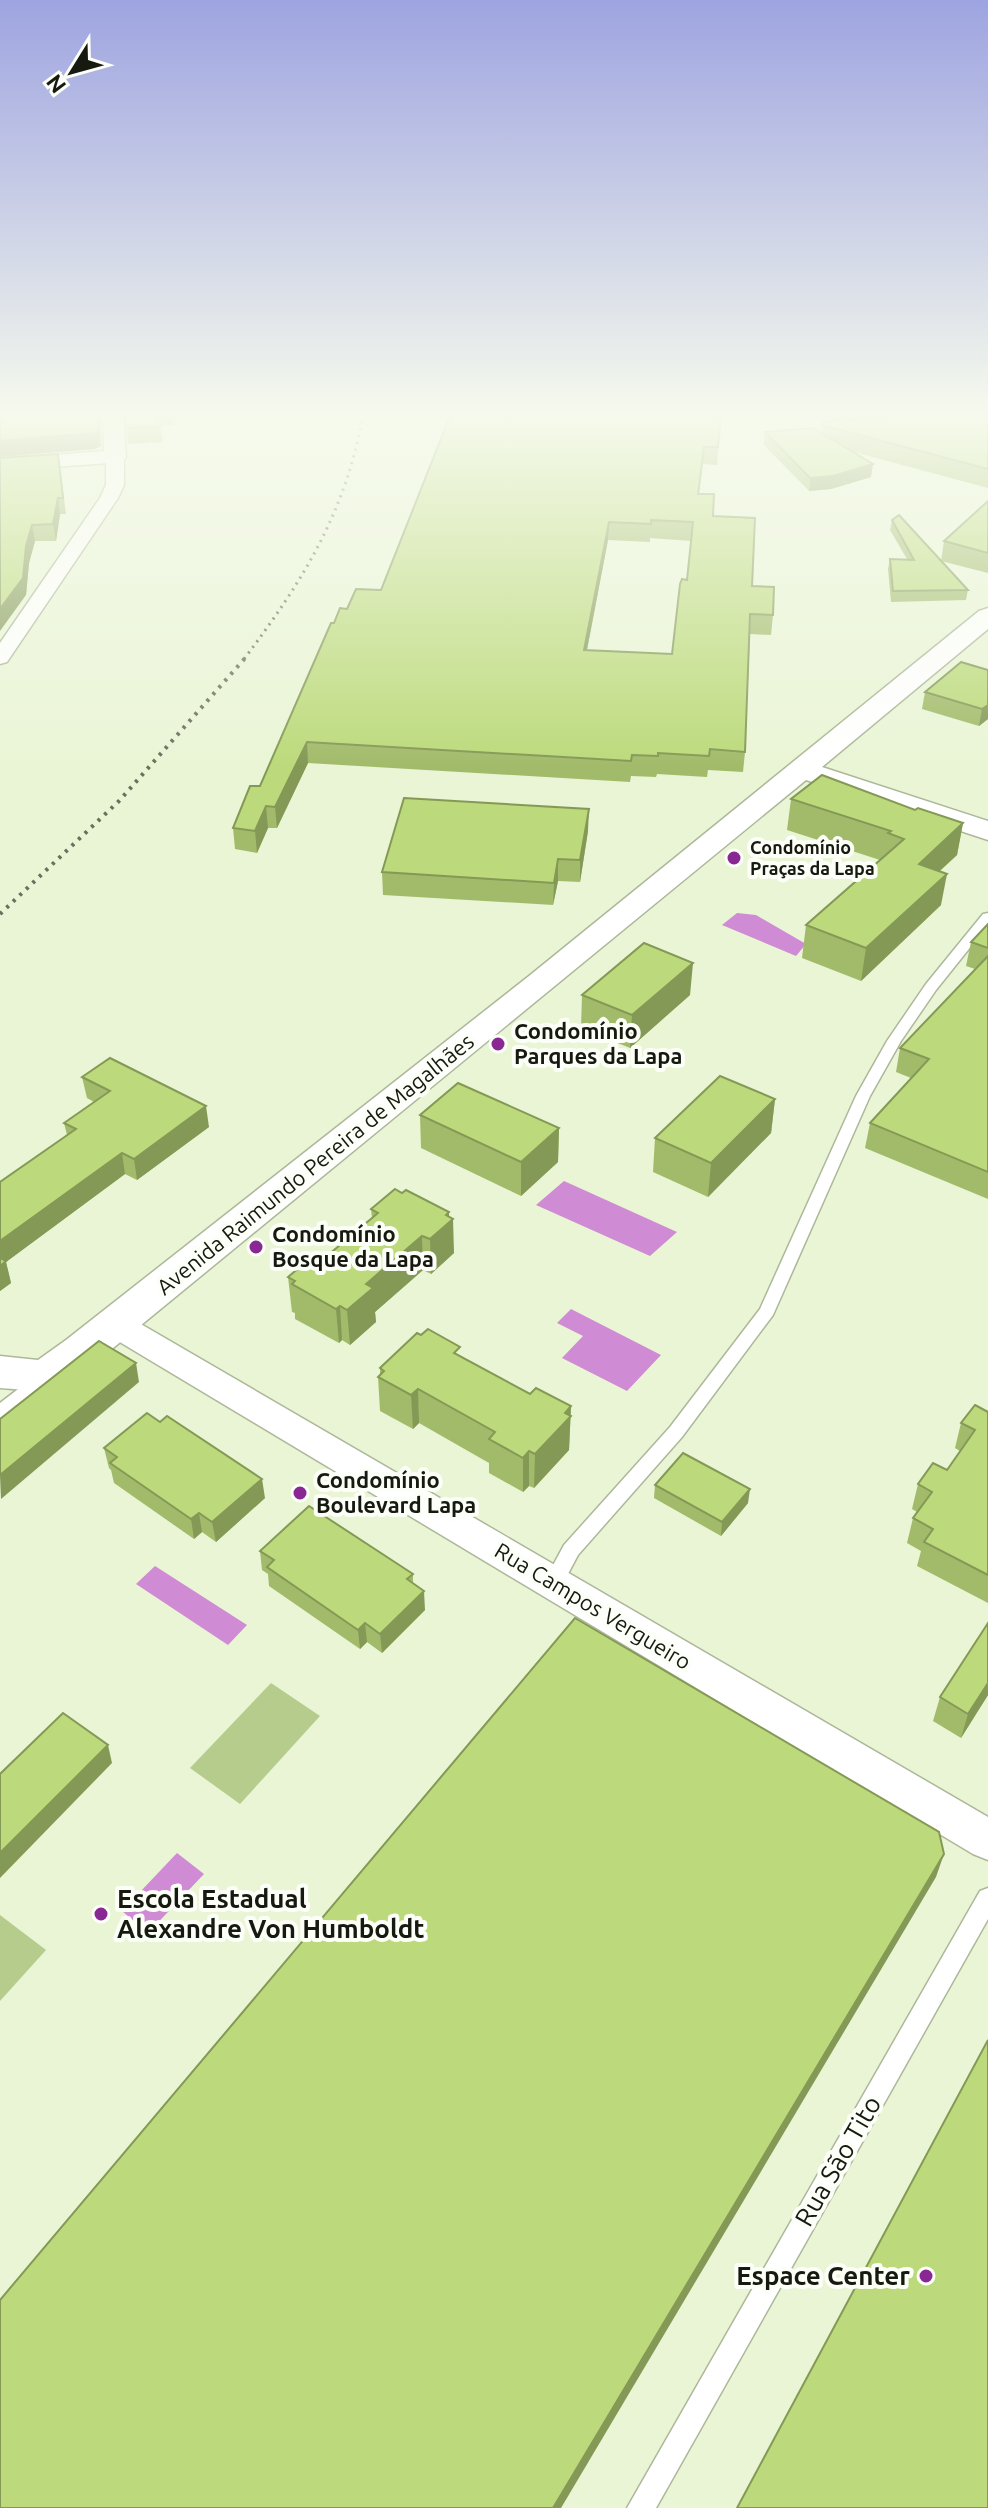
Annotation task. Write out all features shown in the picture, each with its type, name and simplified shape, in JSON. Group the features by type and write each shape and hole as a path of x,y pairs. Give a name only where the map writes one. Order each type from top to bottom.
{"street":[{"path":"0,658 85,533"},
{"name":"Avenida Raimundo Pereira de Magalhães","path":"46,1376 541,983 988,616"},
{"path":"801,769 988,831"},
{"name":"Rua Campos Vergueiro","path":"115,1324 988,1840"},
{"path":"0,1372 46,1376"}],"lane":[{"path":"554,1582 571,1550 676,1432 767,1311 870,1082 931,987 988,917"},
{"path":"0,1413 46,1376"},
{"name":"Rua São Tito","path":"641,2508 988,1898"}],"green space":[{"path":"271,1683 320,1716 240,1804 190,1768"},
{"path":"0,1915 46,1950 0,2001"}],"shaded area":[{"path":"737,913 756,915 806,944 796,956 722,925"},
{"path":"564,1181 677,1232 650,1256 536,1205"},
{"path":"571,1309 661,1355 627,1391 562,1358 583,1336 557,1323"},
{"path":"155,1566 247,1625 228,1645 136,1584"},
{"path":"177,1853 204,1874 148,1933 122,1911"}],"building":[{"path":"0,533 30,533 23,578 0,609"},
{"path":"404,533 607,533 584,650 672,654 680,584 682,579 687,580 692,533 754,533 752,586 774,587 773,615 750,614 745,752 710,749 709,756 632,755 631,761 307,742 275,807 266,806 255,831 233,828 250,786 260,786 331,623 334,623 340,608 347,609 356,589 381,590"},
{"path":"899,533 916,533 968,590 893,591 890,559 914,560"},
{"path":"953,533 988,533 988,553 944,541"},
{"path":"961,662 988,670 988,705 982,709 925,692"},
{"path":"822,775 915,810 918,808 963,823 919,864 947,874 866,948 806,925 904,839 888,833 891,831 791,799"},
{"path":"404,798 589,809 580,860 558,859 554,883 382,872"},
{"path":"988,924 988,948 971,942"},
{"path":"644,943 693,963 632,1015 582,995"},
{"path":"988,956 988,1172 870,1123 929,1059 900,1048"},
{"path":"110,1058 206,1106 134,1159 122,1153 0,1241 0,1182 76,1129 64,1123 110,1091 82,1077"},
{"path":"720,1076 775,1099 711,1163 655,1138"},
{"path":"458,1083 559,1128 521,1162 420,1115"},
{"path":"395,1189 402,1193 406,1190 449,1212 446,1215 453,1219 430,1239 422,1236 366,1284 373,1288 347,1310 340,1306 336,1309 292,1284 295,1281 288,1277 313,1256 321,1261 378,1213 371,1209"},
{"path":"428,1329 460,1347 454,1353 530,1394 536,1388 571,1406 565,1413 571,1416 535,1454 529,1451 523,1458 489,1439 495,1432 418,1389 411,1395 378,1377 384,1371 380,1368 417,1333 421,1335"},
{"path":"99,1341 136,1363 0,1475 0,1419"},
{"path":"975,1405 988,1412 988,1575 924,1542 933,1529 913,1518 932,1492 918,1484 933,1463 947,1470 975,1430 961,1423"},
{"path":"147,1413 160,1422 167,1416 262,1479 212,1522 199,1513 191,1519 110,1463 117,1457 104,1448"},
{"path":"683,1453 750,1489 722,1522 655,1485"},
{"path":"309,1506 413,1574 407,1579 424,1591 380,1634 365,1623 358,1630 267,1567 274,1560 260,1551"},
{"path":"575,1618 939,1832 944,1854 553,2508 0,2508 0,2300"},
{"path":"988,1623 988,1683 968,1714 940,1697"},
{"path":"63,1713 108,1745 0,1853 0,1774"},
{"name":"Espace Center","path":"988,2040 988,2508 737,2508"}],"railway":[{"path":"244,659 285,602 325,533"},
{"path":"0,914 119,801 246,657"}],"place":[{"name":"Condomínio Praças da Lapa","path":"734,858"},
{"name":"Condomínio Parques da Lapa","path":"498,1044"},
{"name":"Condomínio Bosque da Lapa","path":"256,1247"},
{"name":"Condomínio Boulevard Lapa","path":"300,1493"},
{"name":"Escola Estadual Alexandre Von Humboldt","path":"101,1914"},
{"name":"Espace Center","path":"926,2276"}]}
